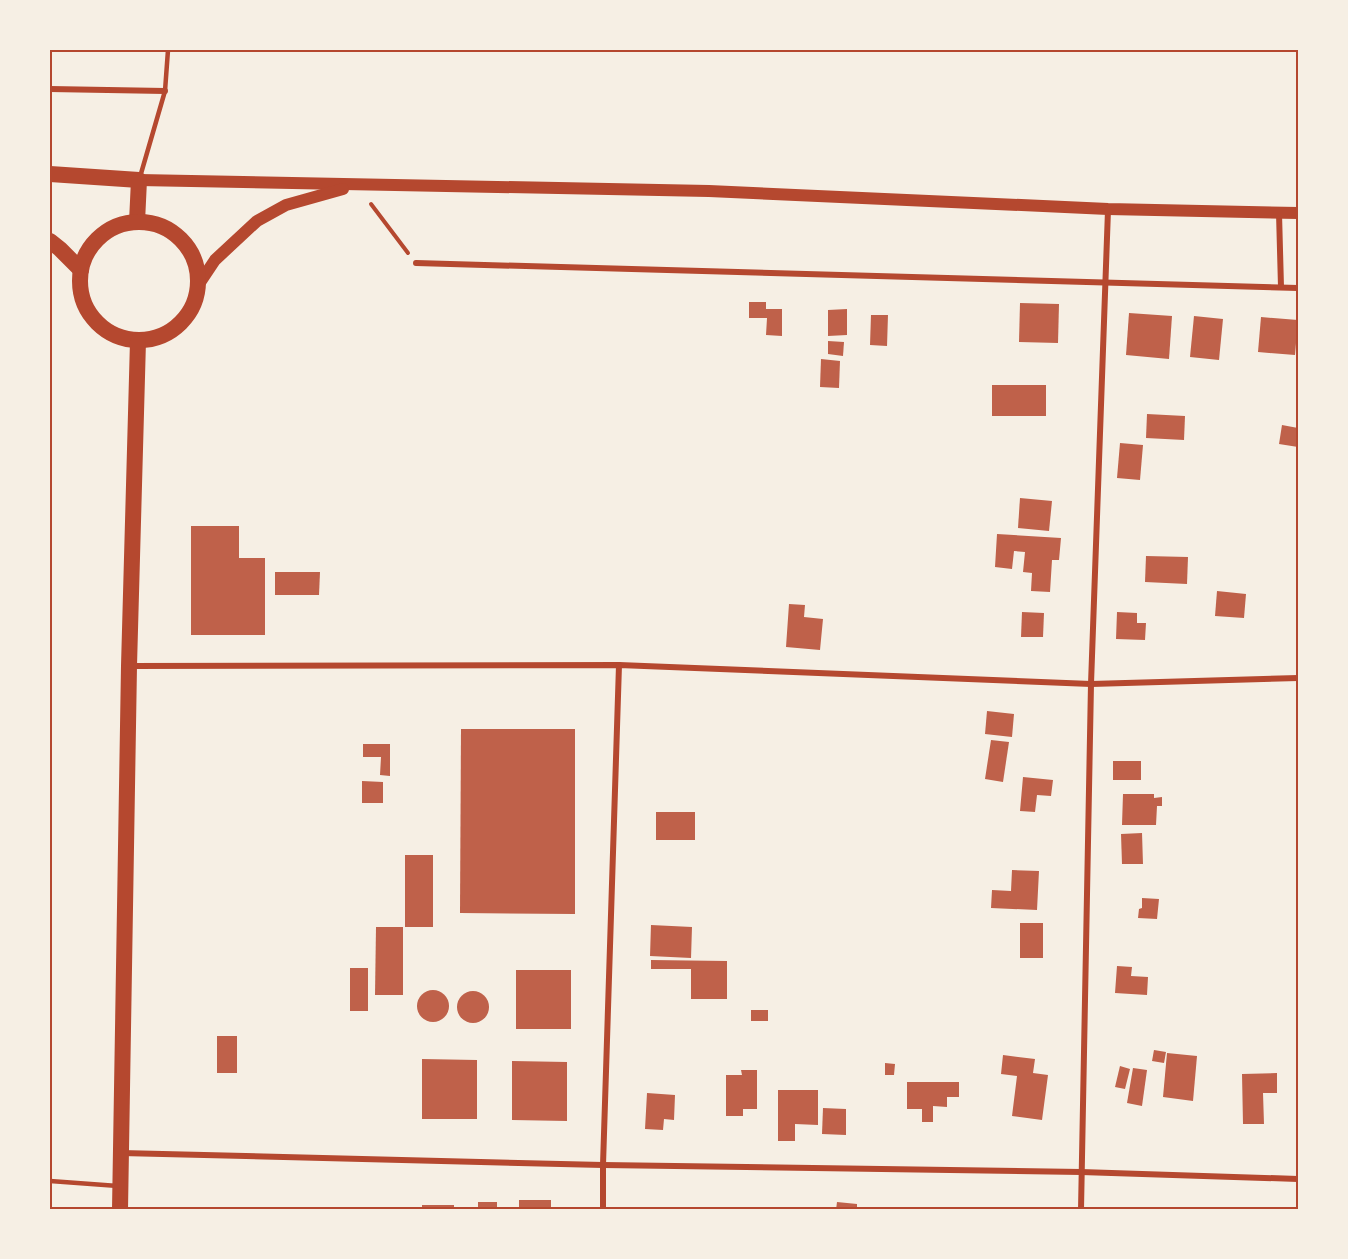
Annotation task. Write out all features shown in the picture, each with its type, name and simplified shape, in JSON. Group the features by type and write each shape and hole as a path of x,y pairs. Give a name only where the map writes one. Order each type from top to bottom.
{"highway":[{"path":"50,174 139,180 137,222"},
{"path":"137,222 156,225 174,233 181,240 193,256 199,284 190,313 176,328 158,338 138,341 119,337 101,327 94,320 81,291 81,270 88,251 101,236 118,226 137,222"},
{"path":"50,241 81,270"},
{"path":"120,1209 129,666 138,341"}],"main road":[{"path":"139,180 709,191 1108,209 1299,213"},
{"path":"199,284 214,260 257,221 285,205 357,185"}],"street":[{"path":"50,89 165,91"},
{"path":"1082,1209 1091,684 1108,209"},
{"path":"1279,213 1281,287"},
{"path":"416,263 1299,288"},
{"path":"603,1209 619,665"},
{"path":"129,666 619,665 1091,684 1299,678"},
{"path":"121,1153 603,1165 1081,1172 1299,1179"}],"lane":[{"path":"139,180 165,91 168,50"},
{"path":"50,1181 121,1186"}],"path":[{"path":"357,185 416,263"}],"building":[{"path":"749,302 766,302 766,309 782,309 782,336 766,335 767,318 749,318"},
{"path":"1020,303 1059,304 1058,343 1019,342"},
{"path":"847,309 847,335 828,336 828,310"},
{"path":"1129,313 1172,316 1169,359 1126,355"},
{"path":"871,315 888,315 887,346 870,345"},
{"path":"1194,316 1223,319 1219,360 1190,357"},
{"path":"1261,317 1298,320 1295,355 1258,352"},
{"path":"828,341 844,342 843,356 828,354"},
{"path":"821,359 840,361 839,388 820,387"},
{"path":"992,385 1046,385 1046,416 992,416"},
{"path":"1147,414 1185,416 1184,440 1146,438"},
{"path":"1282,425 1298,428 1298,447 1279,444"},
{"path":"1120,443 1143,445 1140,480 1117,478"},
{"path":"1020,498 1052,501 1049,531 1018,528"},
{"path":"191,526 239,526 239,558 265,558 265,635 191,635"},
{"path":"997,534 1061,538 1059,560 1052,560 1050,592 1031,591 1032,573 1023,572 1025,552 1014,551 1012,569 995,567"},
{"path":"1146,556 1188,557 1187,584 1145,582"},
{"path":"275,572 320,572 319,595 275,595"},
{"path":"1217,591 1246,594 1244,618 1215,616"},
{"path":"789,604 805,605 804,617 823,619 820,650 786,647"},
{"path":"1022,612 1044,613 1043,637 1021,637"},
{"path":"1117,612 1137,613 1137,623 1146,623 1145,640 1116,639"},
{"path":"987,711 1014,714 1012,737 985,734"},
{"path":"461,729 575,729 575,914 460,913"},
{"path":"991,740 1009,742 1003,782 985,779"},
{"path":"363,744 390,744 390,776 380,775 381,757 363,757"},
{"path":"1113,761 1141,761 1141,780 1113,780"},
{"path":"1023,777 1053,780 1051,796 1037,795 1035,812 1020,811"},
{"path":"362,781 383,782 383,803 362,803"},
{"path":"1123,794 1154,794 1154,798 1162,797 1162,806 1157,806 1156,825 1122,825"},
{"path":"656,812 695,812 695,840 656,840"},
{"path":"1142,833 1143,864 1122,864 1121,834"},
{"path":"405,855 433,855 433,927 405,927"},
{"path":"1012,870 1039,871 1037,910 991,908 992,890 1011,891"},
{"path":"1142,898 1159,899 1157,919 1138,918 1139,909 1142,908"},
{"path":"1020,923 1043,923 1043,958 1020,958"},
{"path":"651,925 692,927 691,958 650,956"},
{"path":"376,927 403,927 403,995 375,995"},
{"path":"651,960 727,961 727,999 691,999 691,969 651,969"},
{"path":"1117,966 1132,967 1131,976 1148,977 1147,995 1115,993"},
{"path":"350,968 368,968 368,1011 350,1011"},
{"path":"516,970 571,970 571,1029 516,1029"},
{"path":"433,990 444,995 449,1006 444,1017 433,1022 422,1017 417,1006 422,995"},
{"path":"473,991 484,996 489,1007 484,1018 473,1023 462,1018 457,1007 462,996"},
{"path":"751,1010 768,1010 768,1021 751,1021"},
{"path":"217,1036 237,1036 237,1073 217,1073"},
{"path":"1154,1050 1166,1052 1164,1063 1152,1061"},
{"path":"1167,1053 1197,1056 1193,1101 1163,1097"},
{"path":"1003,1055 1035,1059 1033,1073 1048,1075 1042,1120 1012,1116 1017,1076 1001,1074"},
{"path":"422,1059 477,1060 477,1119 422,1119"},
{"path":"512,1061 567,1062 567,1121 512,1120"},
{"path":"885,1063 895,1064 894,1075 885,1075"},
{"path":"1120,1066 1130,1069 1125,1089 1115,1087"},
{"path":"1133,1068 1147,1070 1142,1106 1127,1103"},
{"path":"741,1070 757,1070 757,1109 743,1109 743,1116 726,1116 726,1075 742,1075"},
{"path":"1277,1073 1277,1093 1263,1093 1264,1124 1243,1124 1242,1074"},
{"path":"907,1082 959,1082 959,1097 947,1097 947,1107 933,1106 933,1122 922,1122 922,1109 907,1109"},
{"path":"778,1090 818,1090 818,1125 795,1124 795,1141 778,1141"},
{"path":"647,1093 675,1095 674,1120 664,1119 663,1130 645,1129"},
{"path":"823,1108 846,1109 846,1135 822,1134"},
{"path":"519,1200 551,1200 551,1210 519,1210"},
{"path":"478,1202 497,1202 497,1210 478,1210"},
{"path":"837,1202 857,1204 857,1210 836,1210"},
{"path":"422,1205 454,1205 454,1210 422,1210"}]}
